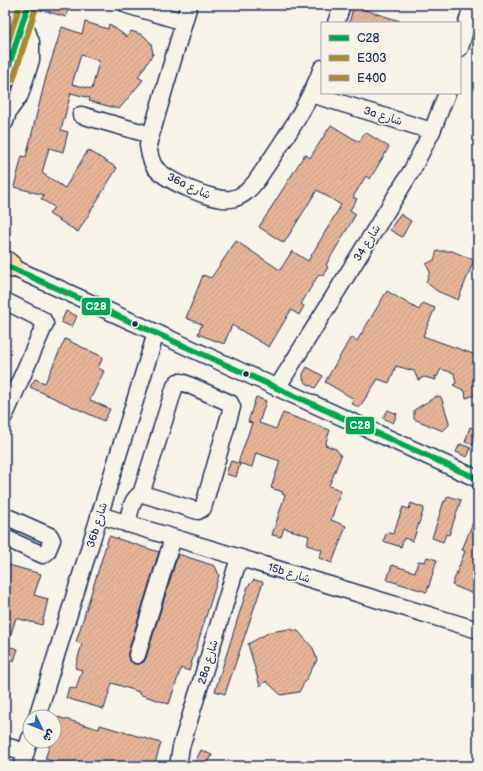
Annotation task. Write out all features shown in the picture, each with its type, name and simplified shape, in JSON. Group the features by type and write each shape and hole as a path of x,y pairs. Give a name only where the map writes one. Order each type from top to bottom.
{"main road":[{"path":"5,78 27,9"}],"street":[{"path":"126,5 184,22"},
{"name":"36a شارع","path":"189,5 148,145 150,156 154,165 161,173 211,197 221,200 232,199 242,195 251,188 257,180 294,125 311,94 321,70"},
{"path":"336,22 342,5"},
{"path":"461,44 472,5"},
{"path":"5,122 8,112 20,95 31,60 31,42 27,9"},
{"name":"3a شارع","path":"311,94 432,131"},
{"name":"شارع 34","path":"277,388 412,170 432,131 446,94"},
{"path":"81,115 151,135"},
{"path":"6,265 478,479"},
{"path":"5,301 43,320 45,324 5,414"},
{"name":"36b شارع","path":"40,709 156,333"},
{"path":"127,524 133,501 138,495 143,493 198,511 203,508 232,410 230,403 182,382 176,384 145,482 143,493"},
{"path":"5,516 50,536 52,540 46,554 42,555 5,538"},
{"name":"15b شارع","path":"100,516 478,630"},
{"path":"137,655 174,538"},
{"name":"28a شارع","path":"178,766 181,747 240,558"},
{"path":"5,746 26,752"}],"building":[{"path":"40,5 70,5 66,17 39,9"},
{"path":"354,5 367,5 365,10 400,21 400,22 349,22"},
{"path":"85,22 108,29 109,24 127,37 131,31 143,35 151,43 153,54 138,77 143,80 119,109 89,101 90,98 71,93 61,130 68,132 63,152 49,148 42,173 65,188 88,150 117,168 78,232 49,214 54,207 41,199 44,195 14,187 22,156 26,157 46,77 62,27 82,34","holes":["81,55 99,61 92,89 72,84"]},
{"path":"331,125 359,142 365,132 389,147 370,179 366,176 353,197 357,199 350,210 356,214 326,265 328,267 323,276 319,274 301,304 304,306 299,315 291,310 269,347 232,325 224,344 198,334 202,324 186,318 203,275 211,278 236,241 280,270 292,251 308,261 341,205 317,190 284,243 259,227 305,154 310,158"},
{"path":"400,214 411,221 402,237 390,230"},
{"path":"437,251 452,251 474,260 458,300 437,291 426,282 430,272 426,264 434,260"},
{"path":"387,291 419,310 423,303 435,308 423,336 476,355 473,365 478,367 478,394 466,398 465,391 453,385 456,383 454,373 441,369 437,377 435,376 436,380 424,377 418,380 414,371 396,366 389,383 378,379 359,408 351,403 354,399 325,382 351,337 357,341"},
{"path":"66,311 77,316 72,327 61,322"},
{"path":"65,339 103,357 98,368 104,371 90,400 110,409 104,421 30,387 35,379 45,383"},
{"path":"307,367 323,376 315,388 306,383 303,379 303,374"},
{"path":"437,396 441,397 449,422 449,425 443,431 414,419 414,410"},
{"path":"256,397 266,401 259,423 276,429 283,413 330,430 325,445 336,449 341,456 329,486 341,490 331,520 346,526 332,563 319,558 322,550 307,545 309,536 284,528 281,537 272,535 285,495 282,494 283,492 271,488 280,461 256,453 252,467 238,463 252,423 248,422"},
{"path":"388,410 397,414 393,423 383,418"},
{"path":"470,427 478,430 478,435 474,445 465,442"},
{"path":"460,444 471,448 467,457 456,452"},
{"path":"231,461 240,464 236,477 226,474"},
{"path":"448,496 461,500 449,535 446,534 443,542 432,538 444,501 445,502"},
{"path":"411,503 424,508 413,541 404,538 401,547 383,541 387,532 393,534 403,507 409,509"},
{"path":"477,512 478,596 452,585 465,551 462,550"},
{"path":"109,536 159,552 128,652 130,661 134,664 144,662 146,658 178,554 215,566 219,575 189,671 181,668 169,704 112,683 104,709 66,698 69,687 76,689 82,670 75,668 82,644 76,642"},
{"path":"427,557 437,560 427,592 387,580 392,565 415,572 418,561 425,562"},
{"path":"5,564 41,574 34,595 48,599 42,625 16,618 7,646 18,649 14,661 5,658"},
{"path":"254,580 263,582 225,694 215,691 248,586"},
{"path":"289,629 298,631 313,648 317,660 299,692 281,695 266,681 260,686 248,644 270,632"},
{"path":"62,718 99,729 100,725 161,743 154,766 69,766 45,759 48,749 62,749"},
{"path":"201,750 212,755 207,766 193,766"}],"transit line":[{"name":"E400","path":"5,51 20,5"},
{"name":"C28","path":"5,78 28,5"},
{"name":"E303","path":"13,80 36,7"},
{"name":"C28","path":"5,265 478,479"}]}
